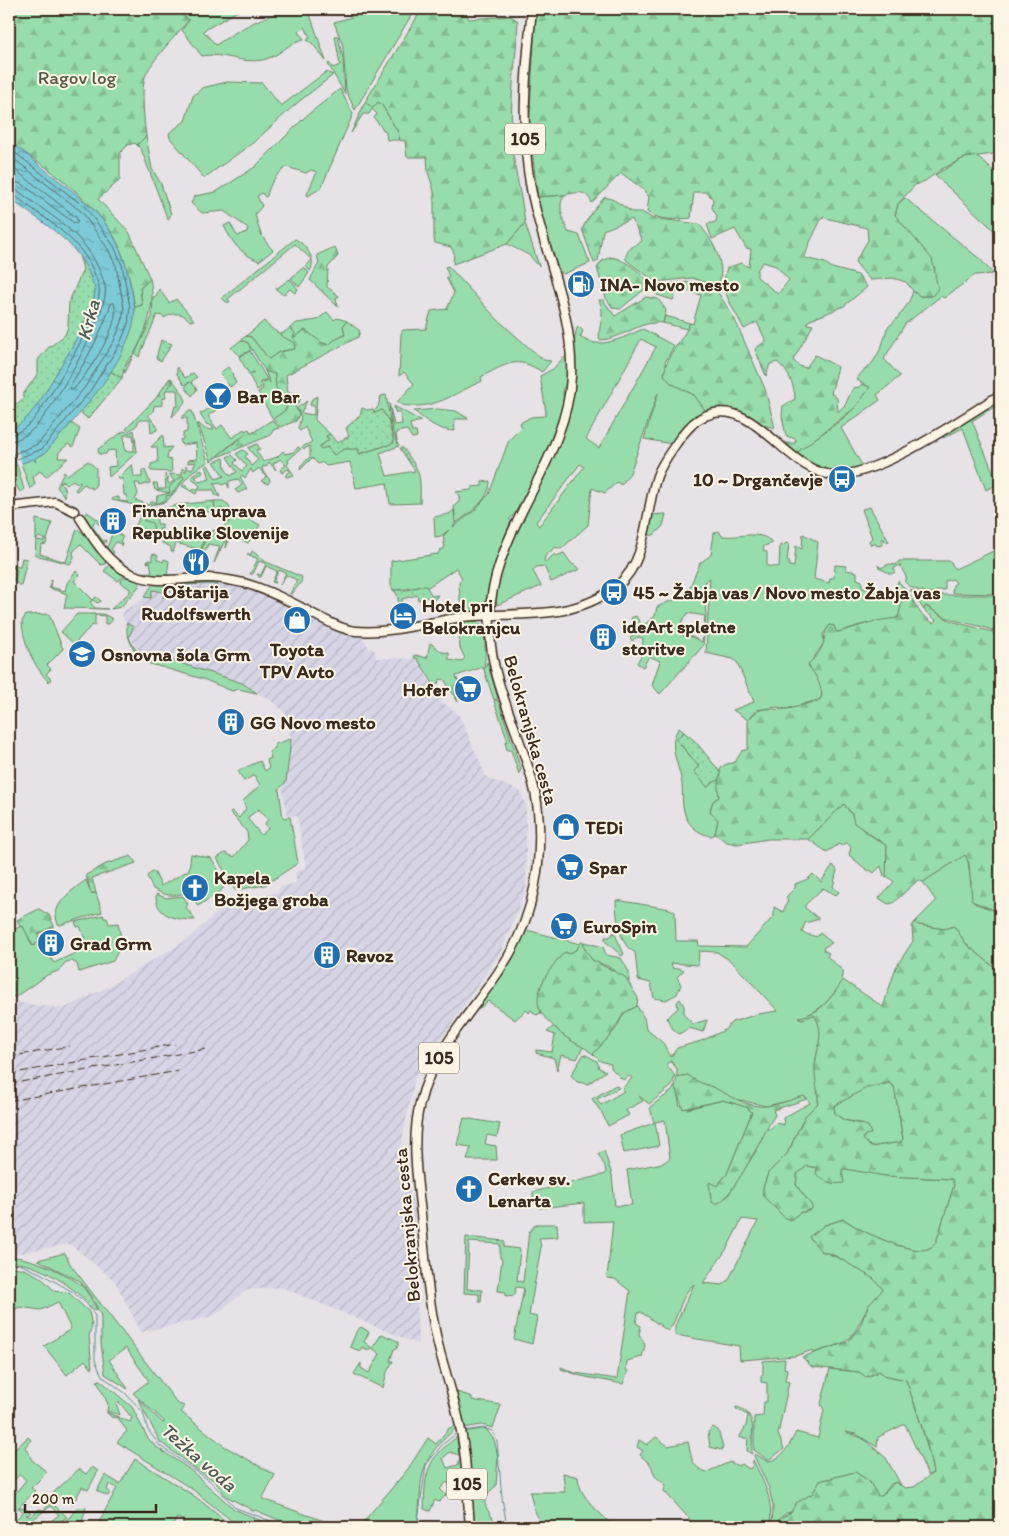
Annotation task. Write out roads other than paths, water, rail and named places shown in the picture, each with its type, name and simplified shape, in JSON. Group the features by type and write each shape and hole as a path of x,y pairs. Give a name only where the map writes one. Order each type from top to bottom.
{"main road":[{"name":"105","path":"490,615 494,584 509,537 554,443 562,420 570,381 571,347 567,320 536,213 526,157 525,109 532,9"},
{"path":"9,507 55,502 74,511 74,518 80,518 111,560 135,576 160,580 213,578 248,584 274,594 348,630 373,631 490,615 529,615 569,610 601,596 620,584 630,572 636,558 660,470 687,429 703,416 718,412 740,414 800,462 820,473 842,475 872,467 973,413 1000,394"},
{"name":"Belokranjska cesta","path":"470,1527 459,1418 438,1345 428,1286 416,1176 416,1133 418,1108 429,1076 445,1046 517,941 532,903 539,852 538,813 535,793 496,678 491,650 490,615"}],"water":[{"name":"Krka","path":"9,142 79,197 103,221 120,249 126,267 133,297 134,320 118,361 96,394 45,453 35,458 36,462 33,459 9,468 9,431 26,419 44,394 81,329 91,307 95,290 84,263 76,251 56,232 9,198"}],"waterway":[{"name":"Težka voda","path":"9,1264 19,1264 40,1273 73,1292 87,1304 95,1316 95,1360 102,1376 125,1393 143,1412 148,1430 160,1446 210,1481 236,1508 287,1527"},
{"name":"Težka voda","path":"463,1431 484,1428 493,1431 497,1441 502,1498 507,1527"},
{"name":"Težka voda","path":"417,1527 426,1465 442,1445 457,1433"}],"railway":[{"path":"9,1074 175,1044"},
{"path":"9,1057 70,1046"},
{"path":"9,1084 206,1049"},
{"path":"9,1101 178,1071"}],"place":[{"name":"INA- Novo mesto","path":"581,284"},
{"name":"Bar Bar","path":"218,396"},
{"name":"10 ~ Drgančevje","path":"842,479"},
{"name":"Finančna uprava Republike Slovenije","path":"113,521"},
{"name":"Oštarija Rudolfswerth","path":"196,562"},
{"name":"45 ~ Žabja vas / Novo mesto Žabja vas","path":"614,592"},
{"name":"Hotel pri Belokranjcu","path":"403,616"},
{"name":"Toyota TPV Avto","path":"297,620"},
{"name":"ideArt spletne storitve","path":"603,637"},
{"name":"Osnovna šola Grm","path":"82,654"},
{"name":"Hofer","path":"468,689"},
{"name":"GG Novo mesto","path":"231,722"},
{"name":"TEDi","path":"566,827"},
{"name":"Spar","path":"570,867"},
{"name":"Kapela Božjega groba","path":"195,888"},
{"name":"EuroSpin","path":"564,926"},
{"name":"Grad Grm","path":"51,943"},
{"name":"Revoz","path":"327,955"},
{"name":"Cerkev sv. Lenarta","path":"469,1189"}],"park label":[{"name":"Ragov log","path":"77,77"}]}
